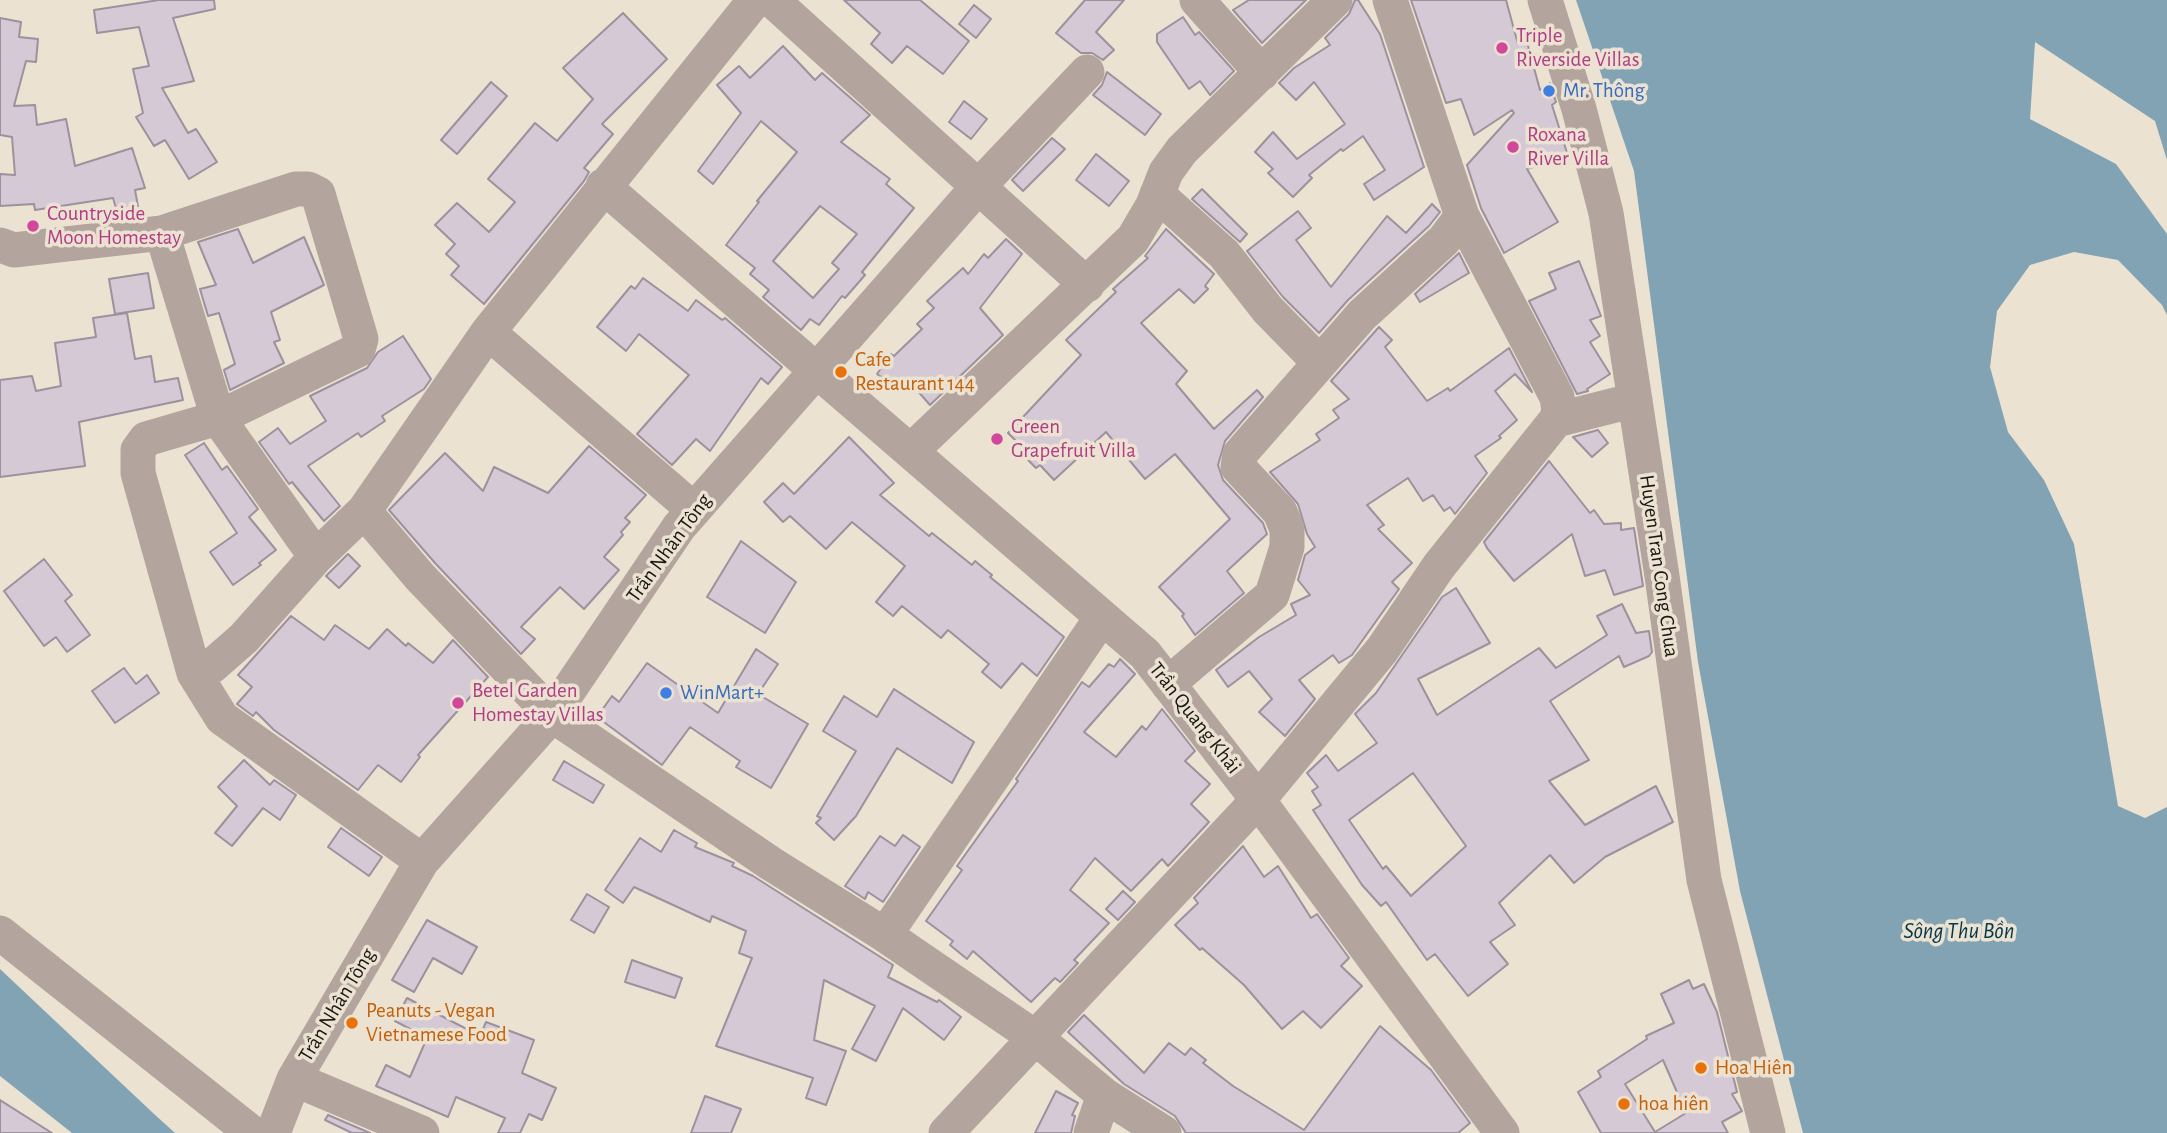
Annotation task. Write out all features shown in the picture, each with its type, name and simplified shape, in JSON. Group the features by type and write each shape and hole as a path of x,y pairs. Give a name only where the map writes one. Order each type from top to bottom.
{"street":[{"path":"194,673 212,666 244,638 316,557 363,510 488,332 755,0"},
{"path":"772,0 1087,285"},
{"path":"1197,0 1262,73"},
{"path":"911,451 1133,239 1166,172 1182,150 1335,0"},
{"path":"946,1133 1258,800 1382,650 1439,566 1556,420 1559,411 1557,397 1462,216 1390,0"},
{"name":"Huyen Tran Cong Chua","path":"1545,0 1579,109 1606,213 1704,880 1768,1133"},
{"name":"Trần Nhân Tông","path":"273,1133 294,1079 422,861 552,715 679,527 977,188 1087,72"},
{"name":"Trần Quang Khải","path":"603,186 1145,654 1258,800 1502,1133"},
{"path":"0,245 14,250 162,233 296,190 318,194 361,339 358,350 218,418 146,439 138,450 138,473 194,673 222,718 422,861"},
{"path":"1157,194 1224,254 1268,310 1319,362"},
{"path":"1168,684 1272,595 1287,547 1287,529 1280,512 1238,467 1237,461 1362,315 1444,240 1462,216"},
{"path":"162,233 218,418 316,557"},
{"path":"488,332 694,510"},
{"path":"1556,420 1635,400"},
{"path":"363,510 420,577 552,715 1036,1038 1104,1094 1164,1133"},
{"path":"885,935 1102,617"},
{"path":"0,933 251,1133"},
{"path":"294,1079 422,1133"},
{"path":"1091,1133 1104,1094"}],"water":[{"name":"Sông Thu Bồn","path":"1576,0 2167,0 2167,160 2155,121 2035,42 2030,119 2116,164 2167,234 2167,315 2162,305 2118,260 2074,252 2030,265 1997,311 1990,367 2008,432 2044,480 2074,544 2118,806 2145,818 2167,807 2167,1133 1803,1133 1740,891 1698,662 1634,171"},
{"path":"0,969 175,1133 72,1133 0,1076"}],"building":[{"path":"159,0 214,0 215,9 173,18 194,81 162,88 188,133 196,129 217,162 189,179 165,140 154,146 136,117 143,113 133,69 149,66 139,27 97,33 94,10"},
{"path":"844,0 920,0 969,41 943,74 907,46 892,63 871,44 880,33"},
{"path":"1085,0 1124,0 1096,32 1114,50 1103,60 1092,53 1081,53 1056,33"},
{"path":"1249,0 1306,0 1262,43 1233,10"},
{"path":"1355,0 1358,0 1380,34 1424,167 1374,200 1364,184 1385,170 1363,136 1343,151 1341,149 1309,175 1312,178 1293,197 1268,173 1273,169 1255,152 1273,132 1297,159 1345,124 1314,82 1296,100 1279,83 1294,68 1330,45 1325,38 1349,14"},
{"path":"1411,0 1506,0 1518,44 1527,42 1540,90 1550,83 1556,102 1552,105 1568,156 1527,169 1558,222 1504,253 1481,208 1467,165 1514,113 1512,110 1474,135 1461,99 1446,103"},
{"path":"974,5 991,19 976,38 959,24"},
{"path":"623,13 667,59 602,124 613,134 584,168 589,172 584,181 484,304 451,275 459,266 446,254 455,244 435,225 457,203 489,232 515,202 488,179 535,123 557,141 593,99 563,68"},
{"path":"1183,17 1195,35 1199,32 1234,71 1210,95 1200,81 1189,89 1157,42 1157,34"},
{"path":"0,18 21,22 19,37 38,39 36,62 26,61 14,106 35,105 37,125 66,119 75,166 132,148 145,188 135,190 139,212 119,218 113,198 35,210 34,204 0,206 0,174 15,175 12,137 0,135"},
{"path":"783,46 815,80 822,73 870,115 841,142 890,179 886,184 914,208 862,272 865,275 845,298 842,296 819,325 810,319 801,330 763,297 769,290 750,274 755,268 726,245 797,152 761,121 713,184 698,171 741,113 717,85 739,66 750,78","holes":["820,206 857,234 832,263 839,269 813,298 773,261"]},
{"path":"1107,72 1161,114 1145,135 1093,95 1102,85"},
{"path":"491,82 507,96 457,154 441,140"},
{"path":"964,101 987,119 971,139 949,122"},
{"path":"1052,138 1065,149 1023,191 1012,180"},
{"path":"1096,154 1129,181 1109,206 1076,180"},
{"path":"1202,189 1247,234 1240,242 1192,199"},
{"path":"1432,204 1440,212 1429,226 1348,300 1319,333 1283,297 1247,251 1298,211 1311,228 1296,240 1331,287 1387,216 1406,233"},
{"path":"238,229 253,263 304,237 324,285 271,312 280,340 274,342 284,363 230,390 224,370 235,364 219,313 208,316 200,289 216,285 198,242"},
{"path":"1166,229 1214,274 1205,286 1208,289 1194,303 1179,289 1141,323 1187,371 1176,384 1214,429 1257,390 1263,397 1225,441 1218,465 1223,480 1263,523 1267,534 1227,571 1244,593 1195,635 1182,616 1184,614 1159,587 1230,519 1175,454 1145,479 1106,432 1054,480 1040,465 1036,468 1022,454 1026,451 1008,433 1081,355 1066,340 1116,292 1113,289 1148,258 1145,256"},
{"path":"1006,239 1022,254 980,308 1003,335 930,405 909,381 902,391 877,374 891,354 894,356 922,329 917,324 934,308 927,301 963,268 968,274 984,254 988,258"},
{"path":"1459,253 1469,273 1420,302 1415,294"},
{"path":"1579,261 1601,316 1590,320 1600,336 1590,342 1610,374 1587,389 1588,391 1577,394 1529,301 1556,289 1549,273"},
{"path":"148,273 154,308 115,314 109,279"},
{"path":"643,278 688,311 696,300 722,320 725,318 782,367 768,384 761,378 710,451 696,439 672,465 637,434 689,375 639,334 626,351 597,327 631,286 635,289"},
{"path":"127,313 135,359 151,356 155,382 178,378 183,400 79,422 85,466 0,477 0,380 32,376 36,391 61,386 55,343 96,337 93,318"},
{"path":"1379,327 1392,340 1385,347 1427,401 1448,388 1450,391 1509,348 1532,392 1515,374 1495,391 1517,420 1499,436 1501,438 1475,456 1487,473 1455,514 1450,507 1444,511 1433,495 1423,501 1408,478 1367,505 1384,525 1378,529 1412,563 1392,582 1399,589 1352,655 1339,663 1333,655 1299,680 1315,699 1285,736 1259,712 1272,699 1249,671 1228,687 1216,670 1259,637 1296,615 1291,604 1310,595 1298,580 1305,555 1315,547 1307,534 1298,504 1270,472 1320,440 1316,434 1339,418 1333,410 1349,399 1331,381"},
{"path":"403,336 431,379 424,389 382,416 385,421 361,437 358,433 308,466 340,506 324,521 292,482 289,484 259,442 278,428 290,444 326,421 310,396 367,368 378,352"},
{"path":"1598,430 1608,443 1592,457 1573,437"},
{"path":"849,437 894,483 880,495 929,536 932,533 972,565 975,561 992,575 990,577 1064,637 1037,676 1022,663 1001,688 982,672 989,664 948,630 941,638 902,606 893,616 876,602 905,566 852,522 826,549 790,516 783,522 764,502 783,483 794,494"},
{"path":"204,443 222,470 227,466 258,509 249,517 276,550 259,563 261,565 233,585 210,552 237,533 185,455"},
{"path":"589,446 646,495 625,518 630,522 621,532 623,535 604,557 619,570 584,609 560,587 521,627 535,639 521,654 389,510 445,453 483,491 494,467 548,493"},
{"path":"1549,461 1590,513 1594,510 1604,524 1621,523 1621,530 1634,528 1643,586 1614,595 1605,570 1585,576 1572,534 1514,581 1487,548 1484,542"},
{"path":"741,541 796,582 765,633 707,597"},
{"path":"348,554 360,566 339,588 326,576"},
{"path":"44,559 72,595 65,601 90,635 67,652 56,637 44,646 4,591"},
{"path":"1456,588 1490,643 1418,679 1437,715 1539,648 1556,668 1607,635 1597,616 1622,604 1636,633 1649,631 1652,652 1649,656 1624,667 1619,656 1550,701 1589,760 1549,781 1585,825 1656,786 1673,822 1605,857 1574,883 1550,855 1499,903 1515,925 1490,942 1508,964 1468,996 1435,954 1427,960 1386,902 1381,906 1362,885 1313,810 1321,805 1312,791 1318,787 1307,773 1326,755 1338,771 1377,743 1355,714 1376,693 1442,597","holes":["1413,773 1466,846 1411,896 1386,866 1383,869 1349,820"]},
{"path":"291,616 324,640 335,625 369,649 387,629 406,646 408,643 433,663 453,640 488,677 418,755 420,757 401,782 378,765 358,790 274,730 256,712 253,716 237,704 252,687 238,675"},
{"path":"756,649 778,664 758,694 808,724 771,788 736,767 740,761 690,727 662,765 597,717 612,696 619,702 647,663 718,713"},
{"path":"1120,659 1135,674 1084,732 1116,757 1142,726 1146,730 1162,709 1195,751 1185,761 1210,784 1191,804 1209,822 1168,866 1162,859 1131,891 1095,858 1070,890 1109,923 1074,960 1078,963 1060,982 1055,978 1031,1002 973,951 967,959 950,945 953,941 926,921 962,870 957,866 1018,781 1016,779 1082,682 1089,687 1109,664 1114,667"},
{"path":"124,668 136,684 147,675 159,693 115,723 92,691"},
{"path":"894,689 974,742 952,783 897,748 856,816 834,840 816,823 821,818 817,816 856,751 823,731 844,696 877,717"},
{"path":"244,760 270,785 274,780 296,795 280,820 263,808 232,846 215,833 237,806 218,787"},
{"path":"564,761 604,785 593,803 553,780"},
{"path":"341,828 382,857 369,876 328,847"},
{"path":"674,830 697,843 695,847 734,863 732,866 753,876 893,965 888,977 937,1002 939,1000 961,1017 944,1040 903,1008 876,1061 852,1049 875,1006 824,980 814,1040 846,1051 826,1105 806,1098 813,1078 716,1046 752,958 739,953 746,931 712,916 710,922 634,887 623,903 605,890 640,838 661,852"},
{"path":"903,835 920,847 883,902 868,892 865,899 845,886 880,836 895,846"},
{"path":"1243,846 1264,877 1278,866 1311,918 1317,914 1349,958 1341,966 1362,986 1321,1028 1303,1011 1282,1029 1244,985 1202,948 1200,950 1175,925 1198,903 1194,898"},
{"path":"1123,891 1135,902 1118,920 1106,909"},
{"path":"587,894 609,907 594,933 571,920"},
{"path":"427,920 477,947 462,974 433,958 414,992 392,980"},
{"path":"632,960 682,978 675,998 625,982"},
{"path":"1689,980 1693,989 1704,984 1717,1012 1737,1092 1732,1094 1742,1111 1722,1122 1728,1133 1601,1133 1578,1092 1601,1077 1598,1071 1647,1039 1646,1036 1674,1023 1661,994","holes":["1663,1060 1686,1113 1655,1132 1625,1084"]},
{"path":"407,998 480,1036 486,1022 534,1040 522,1073 556,1088 542,1120 529,1114 520,1133 498,1133 505,1118 456,1097 448,1117 376,1086 386,1065 410,1077 427,1038 395,1021"},
{"path":"1084,1015 1144,1073 1169,1043 1185,1055 1191,1048 1206,1060 1203,1063 1233,1086 1304,1130 1380,1026 1431,1070 1470,1123 1458,1133 1186,1133 1175,1116 1124,1084 1068,1032"},
{"path":"1056,1091 1078,1103 1072,1115 1075,1116 1071,1133 1035,1133"},
{"path":"705,1096 741,1109 731,1133 691,1133"},
{"path":"0,1100 52,1133 0,1133"},
{"path":"328,1115 370,1133 352,1133 325,1120"}],"place":[{"name":"Triple Riverside Villas","path":"1502,48"},
{"name":"Mr. Thông","path":"1549,91"},
{"name":"Roxana River Villa","path":"1513,147"},
{"name":"Countryside Moon Homestay","path":"33,226"},
{"name":"Cafe Restaurant 144","path":"841,372"},
{"name":"Green Grapefruit Villa","path":"997,439"},
{"name":"WinMart+","path":"666,693"},
{"name":"Betel Garden Homestay Villas","path":"458,703"},
{"name":"Peanuts - Vegan Vietnamese Food","path":"352,1023"},
{"name":"Hoa Hiên","path":"1701,1068"},
{"name":"hoa hiên","path":"1624,1104"}]}
